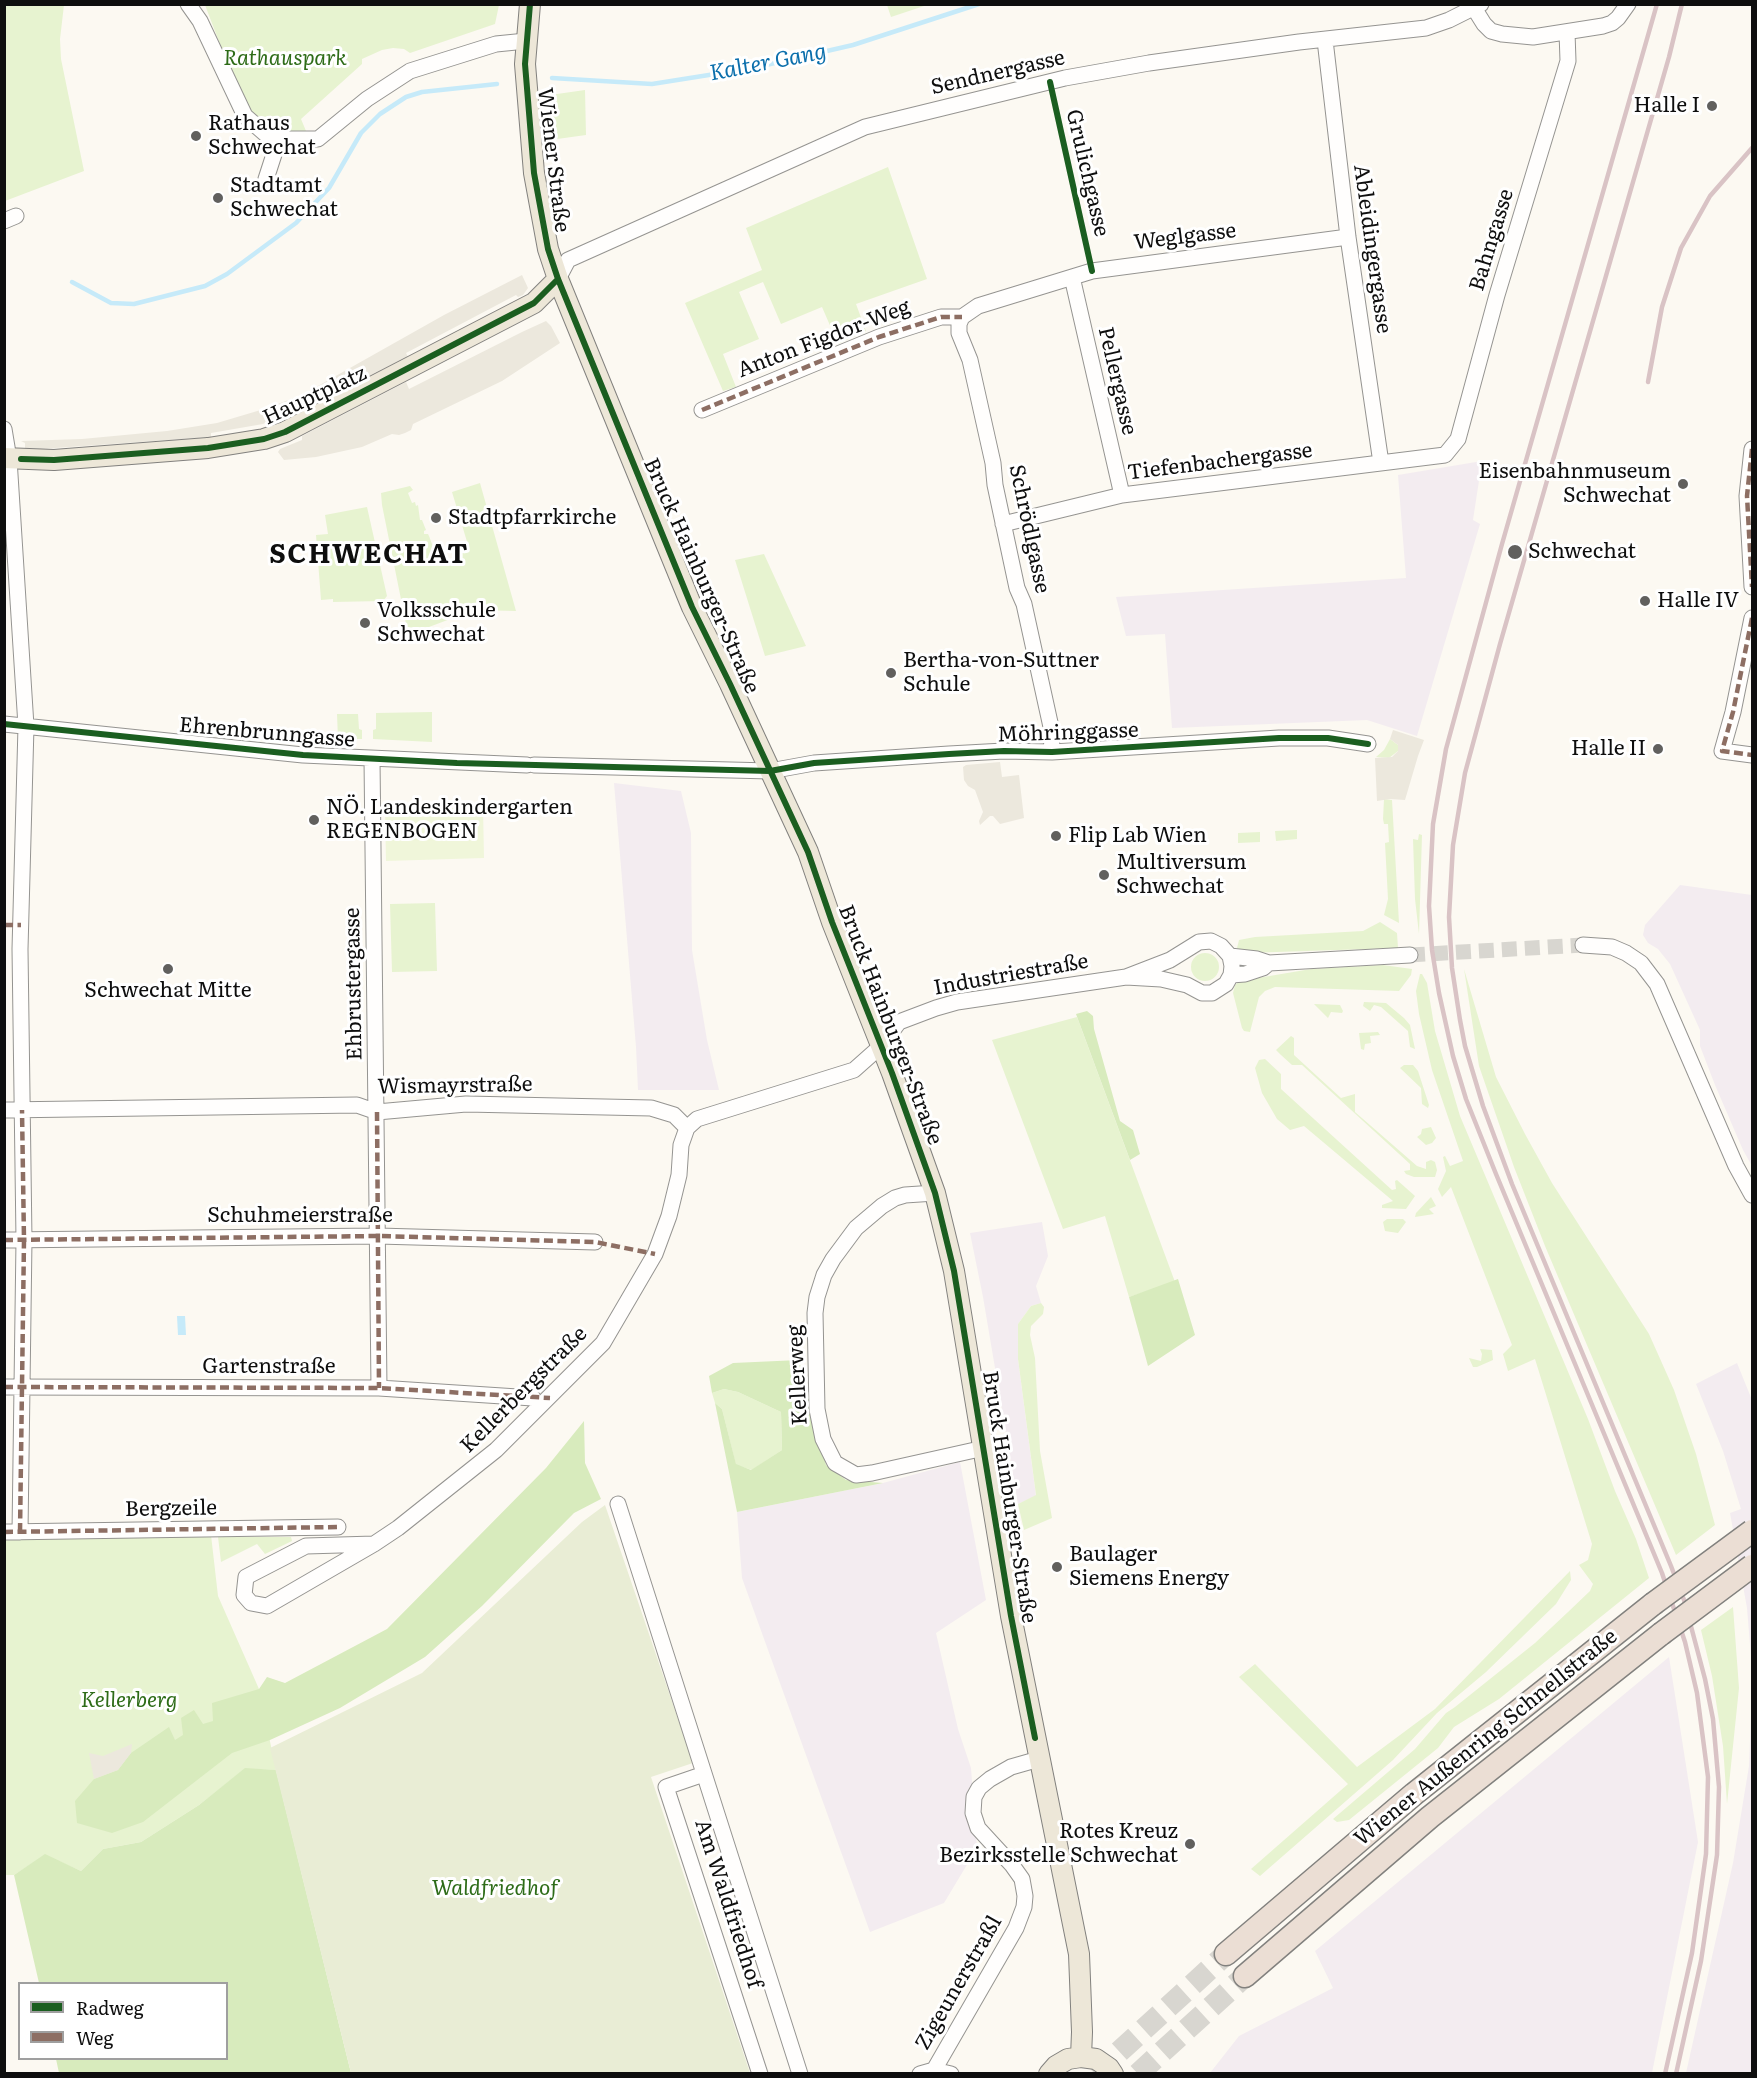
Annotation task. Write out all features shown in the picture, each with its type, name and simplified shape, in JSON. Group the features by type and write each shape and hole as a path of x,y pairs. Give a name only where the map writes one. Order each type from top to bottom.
{"highway":[{"name":"Wiener Außenring Schnellstraße","path":"1226,1954 1414,1794 1653,1604 1752,1531"},
{"name":"Wiener Außenring Schnellstraße","path":"1245,1976 1430,1817 1660,1634 1752,1566"}],"main road":[{"name":"Wiener Straße","path":"530,4 526,41 527,96 534,173 548,249 558,279"},
{"name":"Bruck Hainburger-Straße","path":"558,279 692,607 808,852 832,922 935,1193 954,1271 1011,1616 1079,1954 1081,2057"},
{"name":"Hauptplatz","path":"7,459 66,459 208,448 264,439 285,432 534,303 558,279"},
{"path":"1049,2073 1068,2059 1081,2057 1096,2059 1113,2073"}],"street":[{"path":"188,4 200,21 245,116 269,137 279,139 318,139 367,99 410,70 496,44 526,41"},
{"path":"1477,6 1484,24 1491,31 1533,37 1612,23 1628,4"},
{"name":"Sendnergasse","path":"558,279 568,260 865,127 1065,78 1149,63 1414,30 1441,23 1458,10 1477,6"},
{"name":"Bahngasse","path":"1445,455 1458,439 1497,295 1568,61 1567,32"},
{"name":"Ableidingergasse","path":"1325,40 1348,237 1381,463"},
{"path":"266,179 279,139"},
{"name":"Weglgasse","path":"962,317 978,306 1072,277 1119,266 1348,237"},
{"name":"Pellergasse","path":"1072,277 1122,495"},
{"name":"Anton Figdor-Weg","path":"702,410 879,337 941,317 962,317"},
{"name":"Schrödlgasse","path":"962,317 959,333 972,371 993,463 995,485 1017,588 1024,604 1051,727 1052,752"},
{"path":"4,429 26,726 21,925 24,1240 20,1532"},
{"path":"1752,449 1750,496 1752,587"},
{"name":"Tiefenbachergasse","path":"1003,524 1122,495 1445,455"},
{"path":"1752,618 1733,712 1722,751 1752,755"},
{"name":"Ehrenbrunngasse","path":"4,724 303,755 530,765 770,771"},
{"name":"Möhringgasse","path":"770,771 814,763 1279,738 1328,738 1368,744"},
{"name":"Ehbrustergasse","path":"372,759 379,1388"},
{"path":"4,925 21,925"},
{"name":"Industriestraße","path":"1126,977 1170,960 1199,942 1211,941 1221,946 1230,956 1240,959 1257,959 1269,963 1410,955"},
{"path":"1583,945 1612,947 1626,953 1641,963 1657,984 1736,1166 1752,1195"},
{"path":"1185,951 1180,969 1181,977 1187,986"},
{"path":"1230,956 1231,975"},
{"name":"Industriestraße","path":"881,1046 899,1022 957,1002 1126,977 1161,979 1202,993 1212,993 1226,984 1231,975 1245,974 1263,968 1269,963"},
{"path":"687,1128 697,1119 854,1070 881,1046"},
{"name":"Wismayrstraße","path":"4,1110 357,1105 376,1112 466,1104 651,1108 674,1115 687,1128"},
{"name":"Kellerbergstraße","path":"374,1544 306,1546 246,1577 244,1595 251,1603 267,1606 374,1544 424,1509 496,1450 603,1343 655,1254 669,1216 679,1175 681,1145 687,1128"},
{"name":"Kellerweg","path":"935,1193 905,1195 882,1206 856,1228 824,1275 815,1313 817,1409 823,1439 835,1463 856,1475 984,1448"},
{"name":"Schuhmeierstraße","path":"4,1240 378,1236 595,1242"},
{"name":"Gartenstraße","path":"4,1387 379,1388 533,1398"},
{"name":"Am Waldfriedhof","path":"618,1504 800,2073"},
{"name":"Bergzeile","path":"4,1532 338,1527"},
{"name":"Zigeunerstraßl","path":"951,2073 927,2072 1016,1928 1024,1907 1025,1896 1022,1879 978,1828 973,1813 974,1797 990,1779 1011,1767 1039,1759"},
{"name":"Am Waldfriedhof","path":"705,1774 666,1787 737,1997 760,2073"}],"shaded area":[{"path":"522,275 528,288 523,295 518,297 516,295 406,353 408,357 304,412 301,408 263,424 211,433 211,437 41,449 25,448 25,443 21,441 82,439 167,431 217,423 264,409 302,395 444,315"},
{"path":"546,321 560,343 502,381 413,424 411,430 405,433 392,434 362,447 316,457 284,460 278,452 302,440 302,436 406,382 409,389"},
{"path":"1482,461 1473,520 1480,524 1417,736 1367,720 1172,728 1165,634 1126,636 1116,597 1406,578 1398,475"},
{"path":"1393,730 1424,740 1405,800 1377,801 1375,758 1392,757 1398,751 1398,745 1390,739"},
{"path":"1000,762 1002,777 1019,775 1024,818 1000,824 993,816 990,816 980,825 979,821 983,812 975,790 964,780 963,767"},
{"path":"614,783 681,791 691,833 692,950 707,1040 719,1090 638,1090"},
{"path":"1680,885 1752,895 1752,1166 1715,1085 1700,1046 1700,1030 1670,964 1643,935 1645,925"},
{"path":"1042,1222 1048,1256 1036,1286 1041,1303 1031,1306 1018,1324 1018,1359 1036,1496 1018,1504 970,1233"},
{"path":"1737,1363 1752,1400 1752,1669 1747,1608 1730,1513 1741,1509 1723,1451 1696,1384"},
{"path":"960,1462 986,1600 936,1633 958,1729 971,1768 977,1848 944,1903 870,1932 742,1578 737,1512 883,1483"},
{"path":"1669,1657 1698,1842 1652,2073 1210,2073 1239,2036 1333,1988 1315,1951"},
{"path":"1752,1689 1752,2073 1686,2073 1733,1863 1749,1766"},
{"path":"132,1744 131,1753 118,1770 94,1779 89,1753 103,1756"}],"green space":[{"path":"887,4 927,5 891,17"},
{"path":"4,5 64,5 60,39 61,59 84,171 5,201"},
{"name":"Rathauspark","path":"205,5 499,5 495,24 410,53 404,49 393,48 362,59 362,64 301,119 306,131 292,132 278,130 265,124 252,114 241,99"},
{"path":"585,90 586,135 550,140 550,95"},
{"path":"888,167 927,279 856,304 866,331 838,344 822,307 781,324 763,282 739,292 759,339 723,354 736,387 723,391 685,303 762,270 746,228"},
{"path":"480,483 516,611 474,610 429,627 407,629 381,493 410,486 413,490 408,493 412,503 415,502 416,506 418,505 420,520 426,530 424,534 428,534 438,560 448,565 458,559 459,548 468,545 452,492"},
{"path":"367,507 387,596 383,601 333,602 333,599 321,600 316,535 328,534 325,515"},
{"path":"764,554 806,646 765,656 735,560"},
{"path":"432,712 432,742 373,739 373,730 376,729 376,713"},
{"path":"337,714 358,714 362,739 338,739"},
{"path":"1390,739 1398,745 1398,751 1389,758 1376,757 1384,750"},
{"path":"1384,799 1392,800 1399,923 1384,915 1388,899 1385,843 1389,842 1388,824 1384,824 1383,819"},
{"path":"483,807 484,858 386,861 385,810"},
{"path":"1297,830 1297,839 1276,841 1275,831"},
{"path":"1260,832 1260,842 1238,843 1238,833"},
{"path":"1419,834 1422,835 1419,934 1413,839 1418,840"},
{"path":"435,903 437,971 392,972 390,904"},
{"path":"1380,922 1397,933 1398,948 1246,953 1237,948 1239,940 1255,937 1363,931"},
{"path":"1205,953 1215,957 1219,967 1215,977 1205,981 1195,977 1191,967 1195,957"},
{"path":"1383,965 1412,969 1411,975 1399,991 1275,987 1265,991 1259,997 1250,1032 1242,1028 1233,993 1235,985 1240,981 1311,969"},
{"path":"1464,969 1496,1077 1552,1183 1649,1334 1674,1390 1696,1454 1715,1525 1676,1555 1545,1246 1514,1167 1479,1066"},
{"path":"1420,974 1427,983 1435,1031 1460,1116 1588,1419 1636,1539 1649,1578 1499,1699 1454,1727 1438,1748 1349,1820 1337,1822 1333,1819 1415,1749 1446,1713 1535,1643 1590,1591 1593,1584 1579,1565 1588,1560 1592,1544 1535,1359 1508,1371 1503,1354 1512,1345 1451,1187 1442,1197 1438,1189 1446,1171 1443,1157 1445,1156 1450,1166 1463,1161 1432,1070 1419,1014 1416,991"},
{"path":"1364,1002 1386,1003 1404,1018 1410,1025 1415,1049 1410,1047 1408,1031 1381,1007 1374,1005 1370,1011 1363,1006"},
{"path":"1314,1004 1340,1005 1343,1011 1342,1013 1331,1012 1328,1018"},
{"path":"1087,1011 1093,1016 1094,1029 1120,1121 1133,1130 1140,1154 1130,1160 1076,1014"},
{"path":"1077,1017 1175,1282 1129,1297 1105,1216 1063,1229 992,1040"},
{"path":"1378,1032 1380,1035 1370,1036 1371,1043 1365,1044 1364,1050 1361,1049 1359,1033"},
{"path":"1291,1036 1294,1038 1294,1055 1341,1098 1355,1094 1355,1112 1417,1166 1426,1169 1426,1162 1431,1160 1435,1162 1437,1170 1435,1177 1414,1177 1406,1174 1404,1171 1410,1170 1410,1164 1302,1065 1292,1065 1281,1055 1276,1050"},
{"path":"1265,1059 1281,1074 1281,1089 1392,1190 1396,1189 1395,1181 1397,1180 1415,1196 1406,1209 1382,1208 1382,1205 1393,1201 1304,1126 1290,1130 1277,1119 1262,1093 1255,1068 1259,1060"},
{"path":"1404,1065 1413,1065 1418,1071 1428,1108 1422,1104 1421,1088 1400,1068"},
{"path":"1431,1127 1436,1138 1432,1143 1426,1145 1417,1137 1421,1134 1422,1129"},
{"path":"1431,1197 1436,1206 1429,1209 1434,1214 1415,1217 1416,1213"},
{"path":"1387,1219 1403,1219 1406,1222 1398,1233 1385,1231 1383,1222"},
{"path":"1178,1279 1195,1335 1148,1366 1129,1297"},
{"path":"1041,1303 1044,1307 1043,1314 1031,1326 1030,1335 1035,1358 1040,1451 1052,1518 1024,1530 1018,1504 1036,1495 1018,1359 1018,1324 1031,1306"},
{"path":"1480,1349 1492,1350 1493,1360 1473,1367 1469,1358 1481,1361"},
{"path":"799,1360 826,1465 846,1480 883,1483 737,1512 715,1403 722,1409 736,1464 751,1470 782,1450 781,1412 738,1392 724,1389 712,1393 709,1376 733,1363"},
{"path":"724,1389 738,1392 781,1412 782,1450 752,1470 736,1465 722,1409 715,1403 712,1393"},
{"path":"584,1421 585,1463 601,1499 574,1513 482,1606 425,1657 340,1708 270,1740 232,1753 143,1822 112,1833 77,1823 75,1801 94,1779 118,1770 131,1753 169,1727 175,1740 183,1735 181,1718 194,1710 203,1724 213,1721 212,1703 259,1689 267,1677 285,1683 387,1629 546,1468"},
{"name":"Waldfriedhof","path":"605,1505 693,1763 651,1777 750,2073 351,2073 270,1748 422,1673 582,1522"},
{"name":"Kellerberg","path":"5,1534 211,1535 218,1596 259,1689 276,1770 245,1769 199,1805 141,1842 103,1849 81,1871 45,1855 14,1875 5,1875"},
{"path":"218,1537 291,1537 292,1541 265,1554 257,1544 221,1562"},
{"path":"1570,1571 1571,1580 1556,1604 1486,1672 1437,1713 1393,1760 1260,1876 1251,1869 1348,1784 1239,1677 1255,1664 1357,1767 1435,1709"},
{"path":"1733,1607 1739,1688 1727,1804 1723,1746 1712,1676 1701,1630"},
{"path":"245,1768 276,1770 351,2073 59,2073 56,2060 228,2060 228,1982 39,1982 14,1875 45,1854 81,1871 103,1849 141,1842 199,1805"}],"water":[{"path":"177,1316 185,1316 186,1335 178,1335"}],"waterway":[{"name":"Kalter Gang","path":"552,78 652,84 753,68 853,45 979,4"},
{"name":"Kalter Gang","path":"72,282 111,303 134,304 205,286 227,274 296,223 329,188 361,133 380,114 406,97 422,92 497,84"}],"tunnel":[{"path":"1410,955 1583,945"},
{"path":"1095,2074 1226,1954"},
{"path":"1138,2074 1245,1976"}],"railway":[{"path":"1657,4 1502,544 1446,749 1433,824 1429,906 1432,950 1439,993 1453,1056 1466,1099 1662,1573 1685,1642 1697,1693 1708,1777 1706,1854 1692,1953 1665,2074"},
{"path":"1676,2074 1701,1961 1717,1855 1719,1787 1713,1719 1684,1600 1512,1184 1483,1106 1465,1046 1460,1020 1452,968 1449,917 1453,845 1465,773 1669,57 1682,4"},
{"path":"1648,382 1662,307 1681,248 1710,196 1752,148"}],"marked path":[{"path":"702,410 879,337 941,317 962,317"},
{"path":"1752,449 1747,496 1752,587"},
{"path":"1752,618 1733,712 1722,751 1752,755"},
{"path":"4,925 21,925"},
{"path":"20,1532 24,1240 22,1110"},
{"path":"377,1112 379,1388"},
{"path":"4,1240 378,1236 595,1242 655,1254"},
{"path":"4,1387 379,1388 550,1398"},
{"path":"4,1532 338,1527"}],"cycle path":[{"path":"530,4 525,64 534,173 548,249 558,279 692,607 808,852 832,922 892,1073 935,1193 954,1271 1011,1616 1035,1738"},
{"name":"Grulichgasse","path":"1050,82 1092,271"},
{"path":"21,459 54,460 208,448 264,439 285,432 534,303 558,279"},
{"path":"4,724 303,755 457,763 770,771 814,763 949,754 1004,751 1052,752 1279,738 1328,738 1368,744"}],"place":[{"name":"Halle I","path":"1712,106"},
{"name":"Rathaus Schwechat","path":"196,136"},
{"name":"Stadtamt Schwechat","path":"218,198"},
{"name":"Eisenbahnmuseum Schwechat","path":"1683,484"},
{"name":"Stadtpfarrkirche","path":"436,518"},
{"name":"Schwechat","path":"1515,552"},
{"name":"Halle IV","path":"1645,601"},
{"name":"Volksschule Schwechat","path":"365,623"},
{"name":"Bertha-von-Suttner Schule","path":"891,673"},
{"name":"Halle II","path":"1658,749"},
{"name":"NÖ. Landeskindergarten REGENBOGEN","path":"314,820"},
{"name":"Flip Lab Wien","path":"1056,836"},
{"name":"Multiversum Schwechat","path":"1104,875"},
{"name":"Schwechat Mitte","path":"168,969"},
{"name":"Baulager Siemens Energy","path":"1057,1567"},
{"name":"Rotes Kreuz Bezirksstelle Schwechat","path":"1190,1844"}],"district":[{"name":"SCHWECHAT","path":"369,555"}]}
